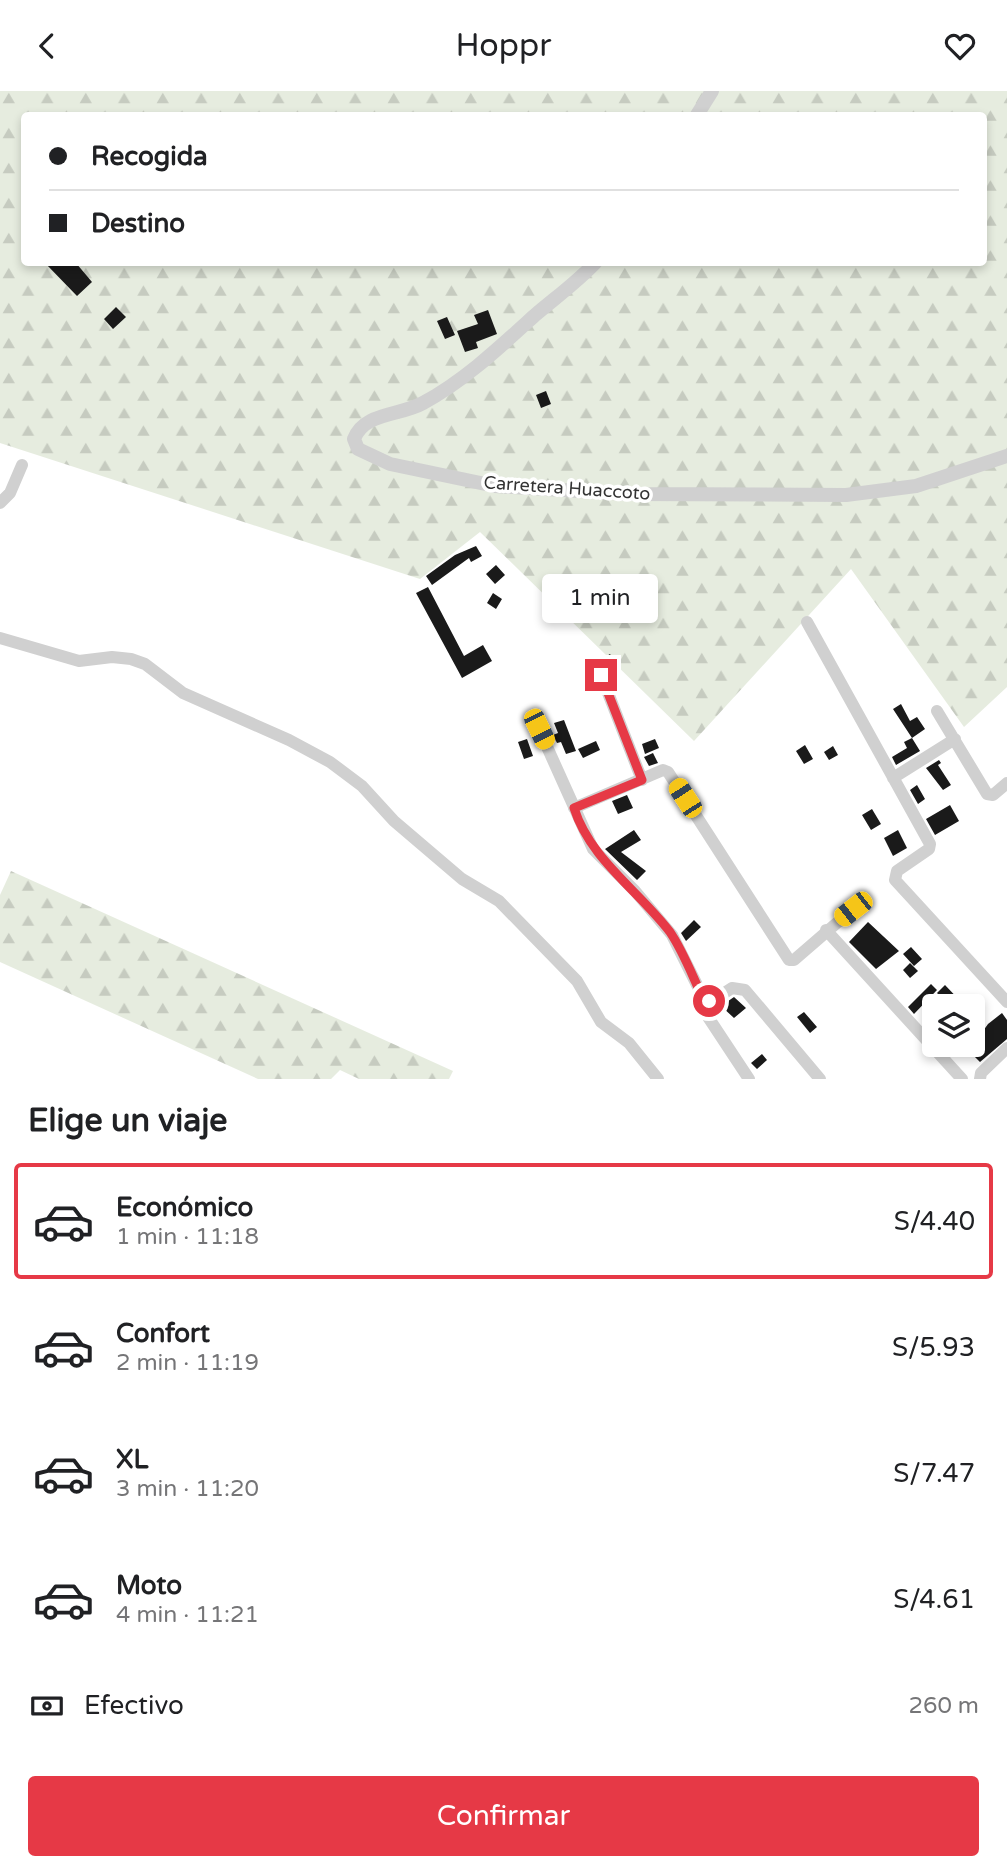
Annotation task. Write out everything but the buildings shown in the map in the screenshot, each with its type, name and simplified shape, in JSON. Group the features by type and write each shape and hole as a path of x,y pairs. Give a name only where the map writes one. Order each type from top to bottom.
{"street":[{"path":"699,112 712,91"},
{"name":"Carretera Huaccoto","path":"592,266 573,286 451,384 422,404 369,421 358,428 354,439 358,449 390,464 495,487 628,494 846,495 916,486 1007,456"},
{"path":"0,503 10,493 22,465"},
{"path":"807,622 930,846 897,871 895,880 1007,1002"},
{"path":"0,638 79,661 112,657 145,664 183,693 289,740 330,762 362,786 394,821 463,879 499,901 577,981 601,1022 629,1043 657,1079"},
{"path":"601,675 642,780"},
{"path":"937,711 987,794 993,795 1007,783"},
{"path":"539,729 593,849 635,891 672,935 704,999 708,1017 749,1079"},
{"path":"893,778 955,739"},
{"path":"574,808 663,770 668,772 789,960 794,960 853,909"},
{"path":"826,930 962,1079"},
{"path":"704,999 712,1001 732,988 745,990 820,1079"},
{"path":"980,1079 981,1073 1007,1048"}],"green space":[{"path":"0,91 1007,91 1007,687 964,727 851,569 694,741 480,532 420,579 0,443"},
{"path":"11,871 453,1071 449,1079 359,1079 340,1070 331,1079 258,1079 0,962 0,895"}],"route":[{"path":"601,675 642,780 574,808 593,849 635,891 672,935 702,996 709,1001"}]}
